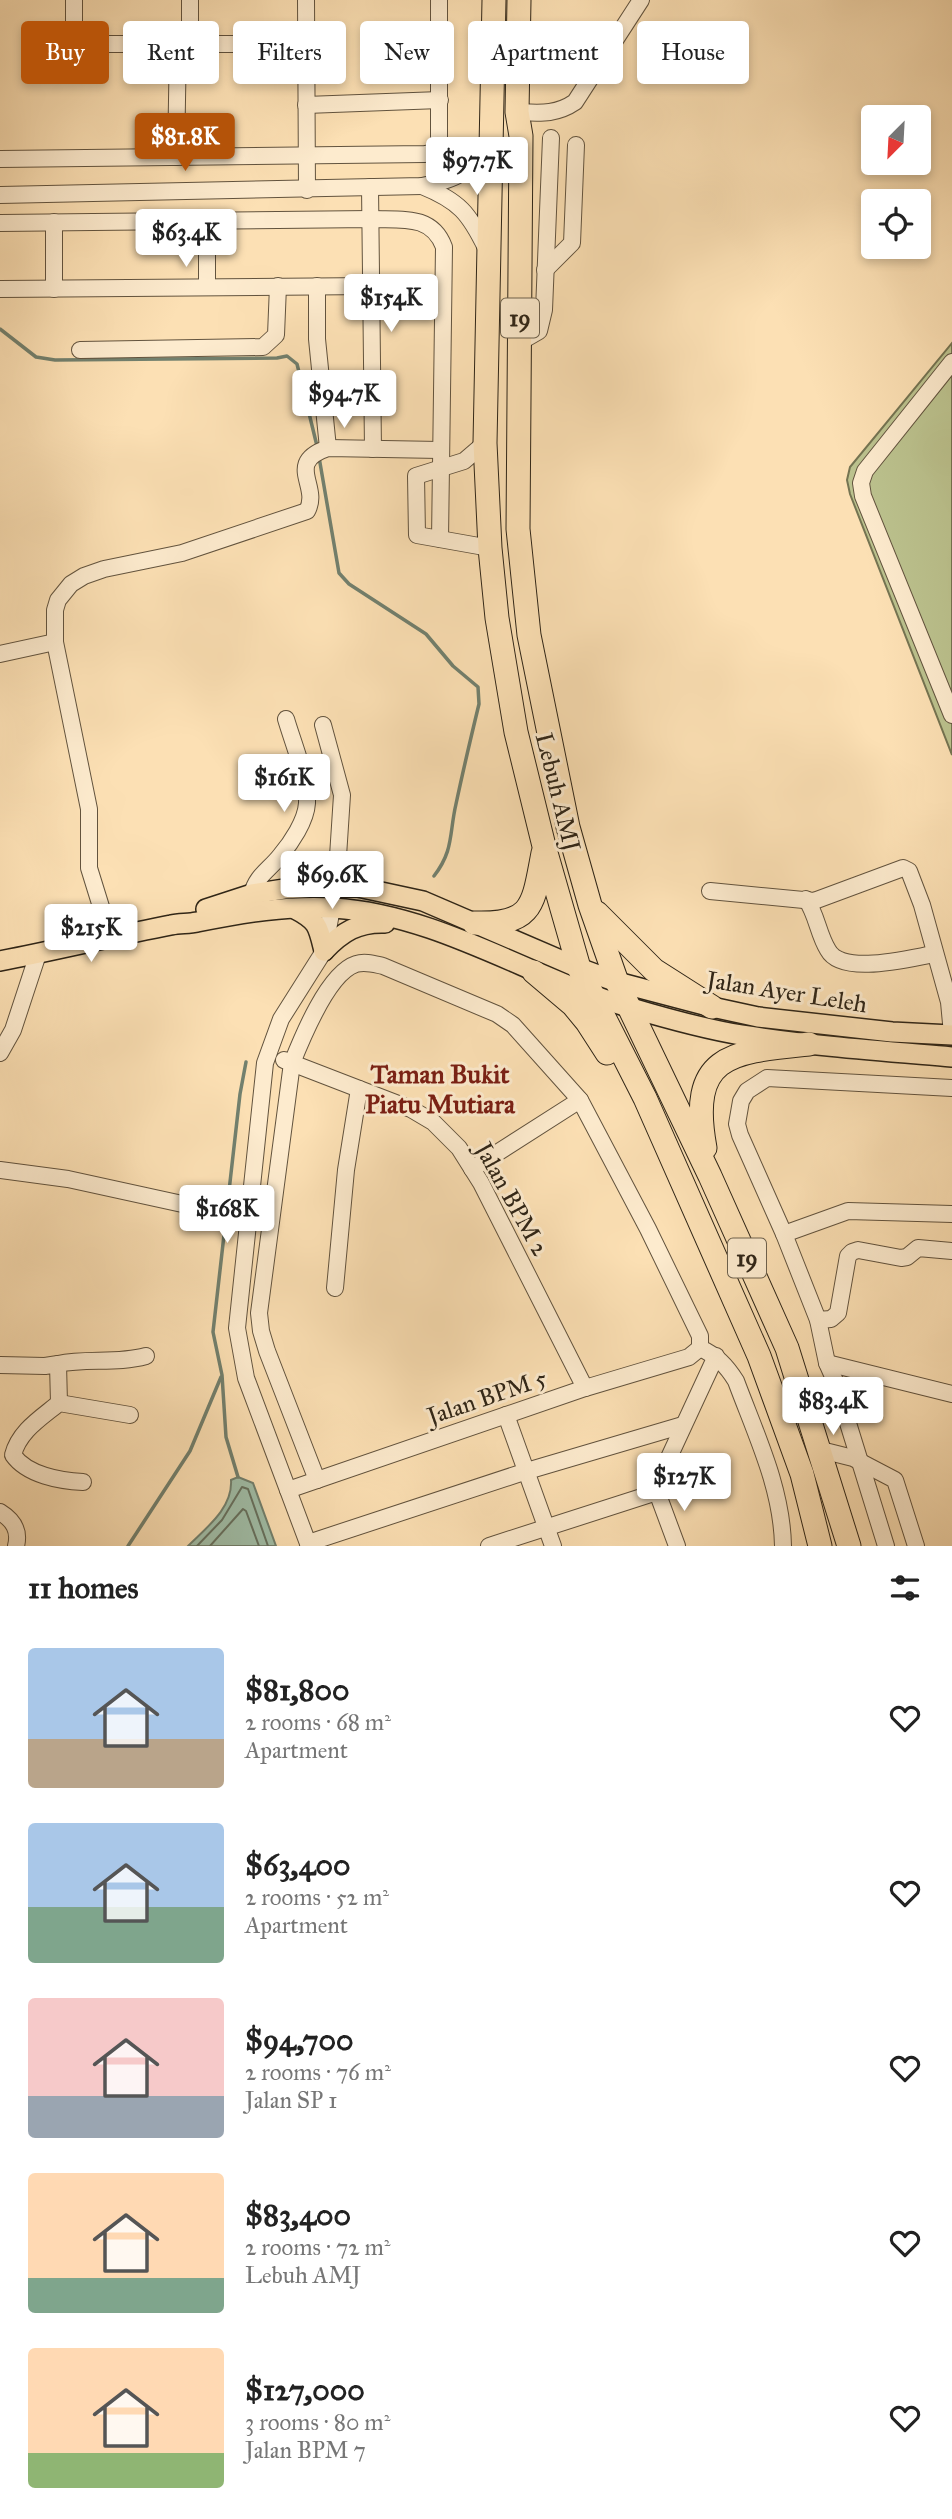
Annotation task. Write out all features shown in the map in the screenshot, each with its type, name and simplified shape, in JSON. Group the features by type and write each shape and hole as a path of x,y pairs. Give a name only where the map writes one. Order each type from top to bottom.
{"highway":[{"name":"Lebuh AMJ","path":"494,0 485,443 490,548 497,618 516,732 544,846 579,968 645,1098 759,1356 802,1474 820,1546"},
{"name":"Lebuh AMJ","path":"519,0 517,112 521,136 518,529 529,635 549,740 568,827 590,905 617,982 710,1176 787,1348 849,1546"},
{"path":"474,923 499,924 522,915 530,906 536,889 544,846"},
{"path":"590,905 654,970 712,1007"},
{"path":"534,972 573,1005 622,1074 645,1098"},
{"path":"710,1176 700,1112 704,1091 714,1070 723,1061 751,1050 809,1044"}],"main road":[{"path":"174,924 191,914 252,894 284,889 358,887 392,893"},
{"path":"284,889 321,896 332,908"},
{"path":"332,908 345,898 392,893"},
{"name":"Jalan Ayer Leleh","path":"392,893 423,901 617,982 712,1007 758,1017 892,1032 952,1035"},
{"path":"293,908 313,919 318,927 324,951 346,930 362,924 421,925"},
{"path":"0,961 174,924 194,923 263,909 332,908 375,913 421,925"},
{"name":"Jalan Ayer Leleh","path":"421,925 592,995 739,1035 952,1057"}],"street":[{"path":"74,0 74,35 79,42 123,44"},
{"path":"187,21 190,0"},
{"path":"306,0 306,21"},
{"path":"0,159 305,157 435,152 439,141 439,0"},
{"path":"517,112 550,114 564,110 575,102 642,0"},
{"path":"176,157 181,84"},
{"path":"306,84 307,190"},
{"path":"306,105 440,100"},
{"path":"520,342 539,331 544,310 551,138"},
{"path":"0,195 422,186 458,177 477,160 491,140"},
{"path":"545,270 572,243 576,145"},
{"path":"422,186 457,203 470,217 489,253"},
{"path":"370,187 373,449"},
{"path":"0,223 372,219 416,221 430,226 440,236 444,247 440,539"},
{"path":"207,221 207,287"},
{"path":"54,222 54,289"},
{"path":"80,350 263,347 276,335 278,286"},
{"path":"111,939 89,868 89,809 55,642 55,610 58,600 71,584 84,576 104,569 182,553 307,511 311,504 306,472 321,451 317,286"},
{"path":"0,289 373,286"},
{"path":"952,362 865,471 861,483 863,496 952,715"},
{"path":"485,443 464,461 416,476 417,535 490,548"},
{"path":"321,451 440,450"},
{"path":"0,654 55,642"},
{"path":"252,894 258,878 282,855 305,814 305,786 286,719"},
{"path":"323,725 342,795 335,887"},
{"path":"710,891 814,901 903,868 909,872 922,905 949,1002 952,1035"},
{"path":"806,900 813,910 828,952 836,959 873,964 934,954"},
{"path":"332,908 324,951 281,1019 268,1055 260,1096 237,1328 246,1378 308,1545 527,1471 683,1425"},
{"path":"0,1053 13,1030 38,954"},
{"path":"317,1480 267,1351 259,1313 292,1063 306,1028 336,979 356,964 368,963 383,966 497,1014 513,1025 580,1100 642,1217 700,1336 700,1348 716,1356 736,1381 768,1464 783,1520 783,1546"},
{"name":"Jalan BPM 2","path":"268,1055 411,1109 433,1122 459,1148 585,1388"},
{"path":"886,1546 827,1363 818,1320 785,1234 740,1135 738,1113 747,1091 767,1078 952,1088"},
{"path":"335,1288 346,1171 359,1089"},
{"path":"472,1169 580,1100"},
{"path":"0,1170 68,1179 196,1207"},
{"path":"785,1234 848,1211 952,1214"},
{"path":"818,1320 831,1318 838,1313 848,1256 852,1252 858,1250 901,1258 908,1257 918,1248 952,1251"},
{"name":"Jalan BPM 5","path":"288,1490 585,1388 688,1357 700,1348"},
{"path":"0,1365 45,1366 89,1360 131,1360 146,1356"},
{"path":"677,1546 657,1492 659,1479 716,1356"},
{"path":"827,1363 952,1394"},
{"path":"58,1364 59,1403"},
{"path":"59,1403 130,1415"},
{"path":"59,1403 22,1435 13,1455 19,1464 50,1477 83,1482"},
{"path":"506,1415 553,1546"},
{"path":"821,1450 860,1461 895,1480 916,1546"},
{"path":"489,1546 657,1492"},
{"path":"0,1512 14,1524 17,1531 16,1546"}],"green space":[{"path":"952,343 952,755 850,494 847,480 850,467"}],"water":[{"path":"238,1477 253,1483 276,1546 188,1546 217,1517 228,1500 231,1480"}],"waterway":[{"path":"0,329 36,357 55,360 287,356 297,364 317,446"},
{"path":"319,457 339,573 349,584 426,634 453,666 478,687 479,704 450,842 445,858 434,876"},
{"path":"238,1477 226,1437 222,1375 213,1332 246,1062"},
{"path":"128,1546 190,1451 221,1377"}],"district":[{"name":"Taman Bukit Piatu Mutiara","path":"440,1089"}]}
